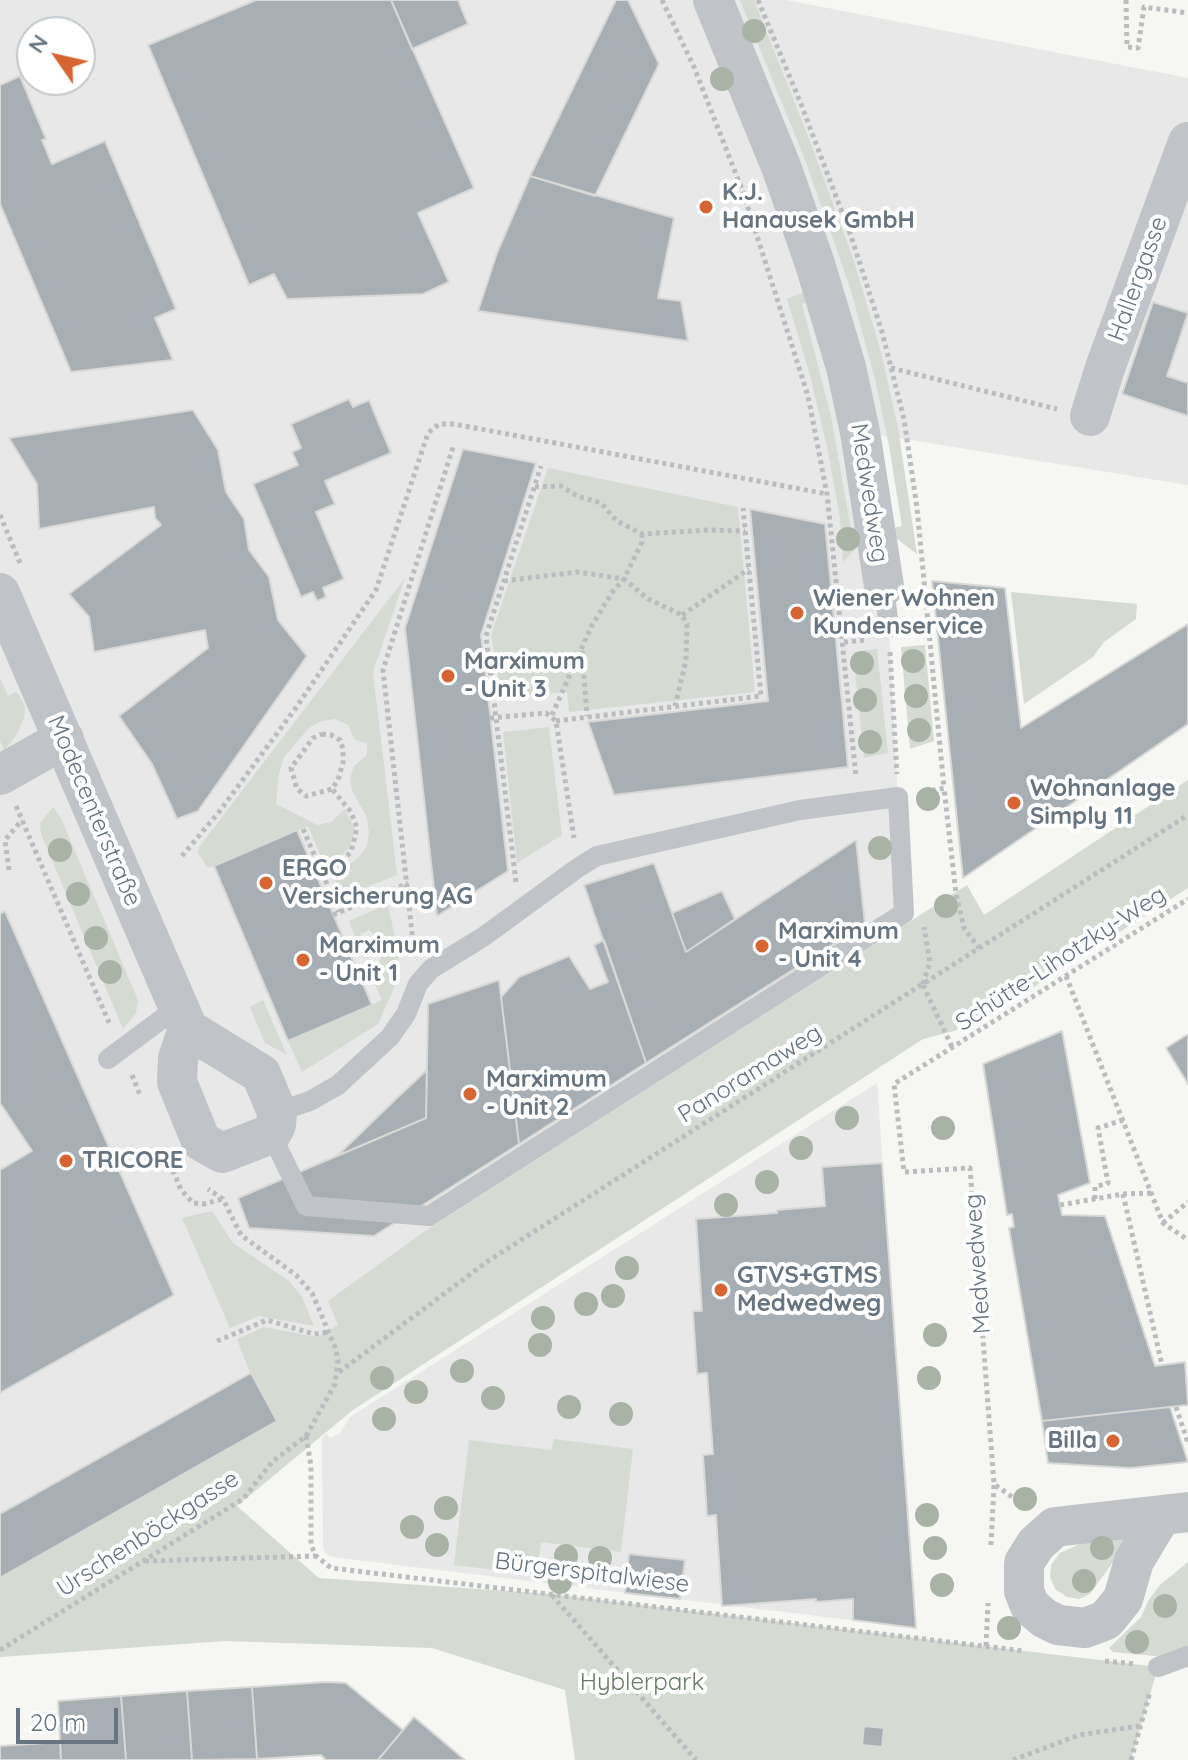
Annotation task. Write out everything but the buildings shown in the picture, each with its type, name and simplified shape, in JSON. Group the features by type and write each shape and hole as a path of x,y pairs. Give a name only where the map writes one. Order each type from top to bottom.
{"street":[{"name":"Medwedweg","path":"713,0 782,169 846,367 860,432 884,586"},
{"name":"Hallergasse","path":"1090,416 1188,142"},
{"name":"Modecenterstraße","path":"0,593 183,1018"},
{"path":"1,775 64,739"},
{"path":"183,1018 261,1074 274,1123 222,1153 201,1141 177,1082 183,1018"},
{"path":"1174,1514 1134,1561 1123,1599 1106,1620 1085,1628 1058,1625 1030,1606 1024,1591 1024,1563 1036,1544 1055,1527 1174,1514"}],"lane":[{"name":"Medwedweg","path":"884,586 889,628"},
{"path":"898,797 904,913 429,1216 306,1206 274,1123 338,1085 390,1037 406,1014 418,984 431,969 519,912 597,856 800,810 859,802 898,797"},
{"path":"114,1055 183,1018"},
{"path":"1158,1667 1188,1656"}],"path":[{"path":"662,0 700,81 764,252 808,396 827,494 859,802"},
{"path":"1126,0 1127,47 1138,48 1144,7 1188,13"},
{"path":"891,368 1090,416"},
{"path":"182,856 219,812 295,709 376,590 428,433 439,424 454,424 827,494"},
{"path":"418,984 383,670 453,447"},
{"path":"519,912 493,718 486,636 541,466"},
{"path":"535,487 561,486 577,496 601,503 617,521 642,534 745,531"},
{"path":"556,721 761,696 743,508"},
{"path":"552,715 591,627 624,579 642,542 642,534"},
{"path":"682,615 749,569"},
{"path":"504,581 577,572 624,579 648,599 682,615 687,624 686,660 675,706"},
{"path":"889,628 898,797 944,788 956,894 964,928 979,948"},
{"path":"582,650 587,716"},
{"path":"493,718 546,713 556,721 579,867"},
{"path":"322,734 340,740 343,749 338,780 332,789 306,796 297,789 292,776 291,768 297,757 313,738 322,734"},
{"path":"1,775 22,820 114,1055 145,1106"},
{"path":"323,877 351,852 357,828 351,812 332,789"},
{"name":"Panoramaweg","path":"338,1373 488,1261 1188,815"},
{"path":"9,870 5,840 22,820"},
{"path":"1177,821 1188,823"},
{"path":"303,829 336,914 408,883"},
{"path":"903,897 921,909 930,962 923,985 953,1049"},
{"name":"Schütte-Lihotzky-Weg","path":"953,1049 1188,899"},
{"path":"1066,976 1163,1223 1188,1240"},
{"name":"Medwedweg","path":"953,1049 894,1084 904,1172 970,1168 994,1484 1055,1527"},
{"path":"1095,1199 1095,1187 1108,1183 1098,1128 1123,1120"},
{"path":"144,1561 316,1556 311,1545 311,1466 306,1436 330,1396 338,1373 335,1347 312,1293 296,1275 241,1235 223,1199 211,1204 193,1203 181,1190 169,1162"},
{"path":"1060,1205 1123,1194 1151,1193"},
{"path":"1123,1194 1162,1365"},
{"path":"1163,1223 1188,1202"},
{"path":"217,1341 267,1320 314,1334 329,1332"},
{"path":"1176,1407 1188,1443"},
{"name":"Urschenböckgasse","path":"0,1650 243,1499 272,1462 306,1436"},
{"name":"Bürgerspitalwiese","path":"316,1556 331,1568 986,1646"},
{"path":"551,1594 696,1760"},
{"path":"1131,1760 1158,1667"},
{"path":"1013,1760 1079,1735 1139,1726"}],"shaded area":[{"path":"0,0 786,0 1188,78 1188,485 861,432 889,628 907,966 0,1586"},
{"name":"GTVS+GTMS Medwedweg","path":"877,1083 916,1628 332,1557 325,1553 322,1438 327,1433 330,1438 340,1433 350,1417"}],"green space":[{"path":"740,0 754,0 854,261 881,352 898,428 917,554 893,536 893,528 902,526 889,446 850,287 804,157"},
{"path":"806,291 812,301 802,304 831,416 851,530 863,531 863,541 843,562 840,518 828,451 810,375 787,299"},
{"path":"548,468 738,507 755,692 569,712 567,692 518,697 517,687 500,688 491,635"},
{"path":"405,578 373,672 397,875 346,895 332,877 359,857 367,846 369,833 367,818 352,790 350,778 354,766 367,755 367,743 355,740 348,725 335,719 310,727 284,757 276,804 317,825 331,822 345,809 355,830 349,848 326,869 308,826 208,868 198,853 199,847"},
{"path":"1011,592 1137,604 1136,619 1104,642 1093,657 1024,704"},
{"path":"925,645 934,741 910,749 901,647"},
{"path":"877,649 888,753 864,758 853,652"},
{"path":"0,678 8,696 16,692 25,706 17,734 4,751 0,741"},
{"path":"549,727 562,835 517,863 503,732"},
{"name":"Hyblerpark","path":"1188,780 1188,888 973,1026 923,1039 353,1410 237,1506 319,1578 551,1594 1158,1667 1131,1760 575,1760 565,1690 432,1648 225,1641 0,1657 0,1514 250,1373 237,1339 264,1327 317,1337 338,1325 328,1301 425,1231 967,885 984,915"},
{"path":"53,807 61,818 138,1000 136,1013 123,1029 41,834 40,823"},
{"path":"388,904 399,959 395,961 397,981 378,1024 302,1072 288,1041 382,1000 371,975 382,957 381,940 369,930 361,934 359,947 349,921"},
{"path":"263,1000 287,1055 265,1043 250,1007"},
{"path":"212,1211 233,1243 289,1281 302,1297 314,1326 259,1316 230,1328 182,1218"},
{"path":"554,1439 633,1449 621,1552 541,1542 537,1575 454,1565 469,1440 551,1450"},
{"path":"1118,1527 1129,1540 1090,1594 1079,1599 1067,1597 1055,1589 1050,1577 1051,1565 1060,1553"},
{"path":"1188,1562 1188,1648 1165,1657 1113,1652 1109,1648 1141,1617 1160,1585"}],"place":[{"name":"K.J. Hanausek GmbH","path":"706,207"},
{"name":"Wiener Wohnen Kundenservice","path":"797,613"},
{"name":"Marximum - Unit 3","path":"448,676"},
{"name":"Wohnanlage Simply 11","path":"1014,803"},
{"name":"ERGO Versicherung AG","path":"266,883"},
{"name":"Marximum - Unit 4","path":"762,946"},
{"name":"Marximum - Unit 1","path":"303,960"},
{"name":"Marximum - Unit 2","path":"470,1094"},
{"name":"TRICORE","path":"66,1161"},
{"name":"GTVS+GTMS Medwedweg","path":"721,1290"},
{"name":"Billa","path":"1113,1441"}]}
